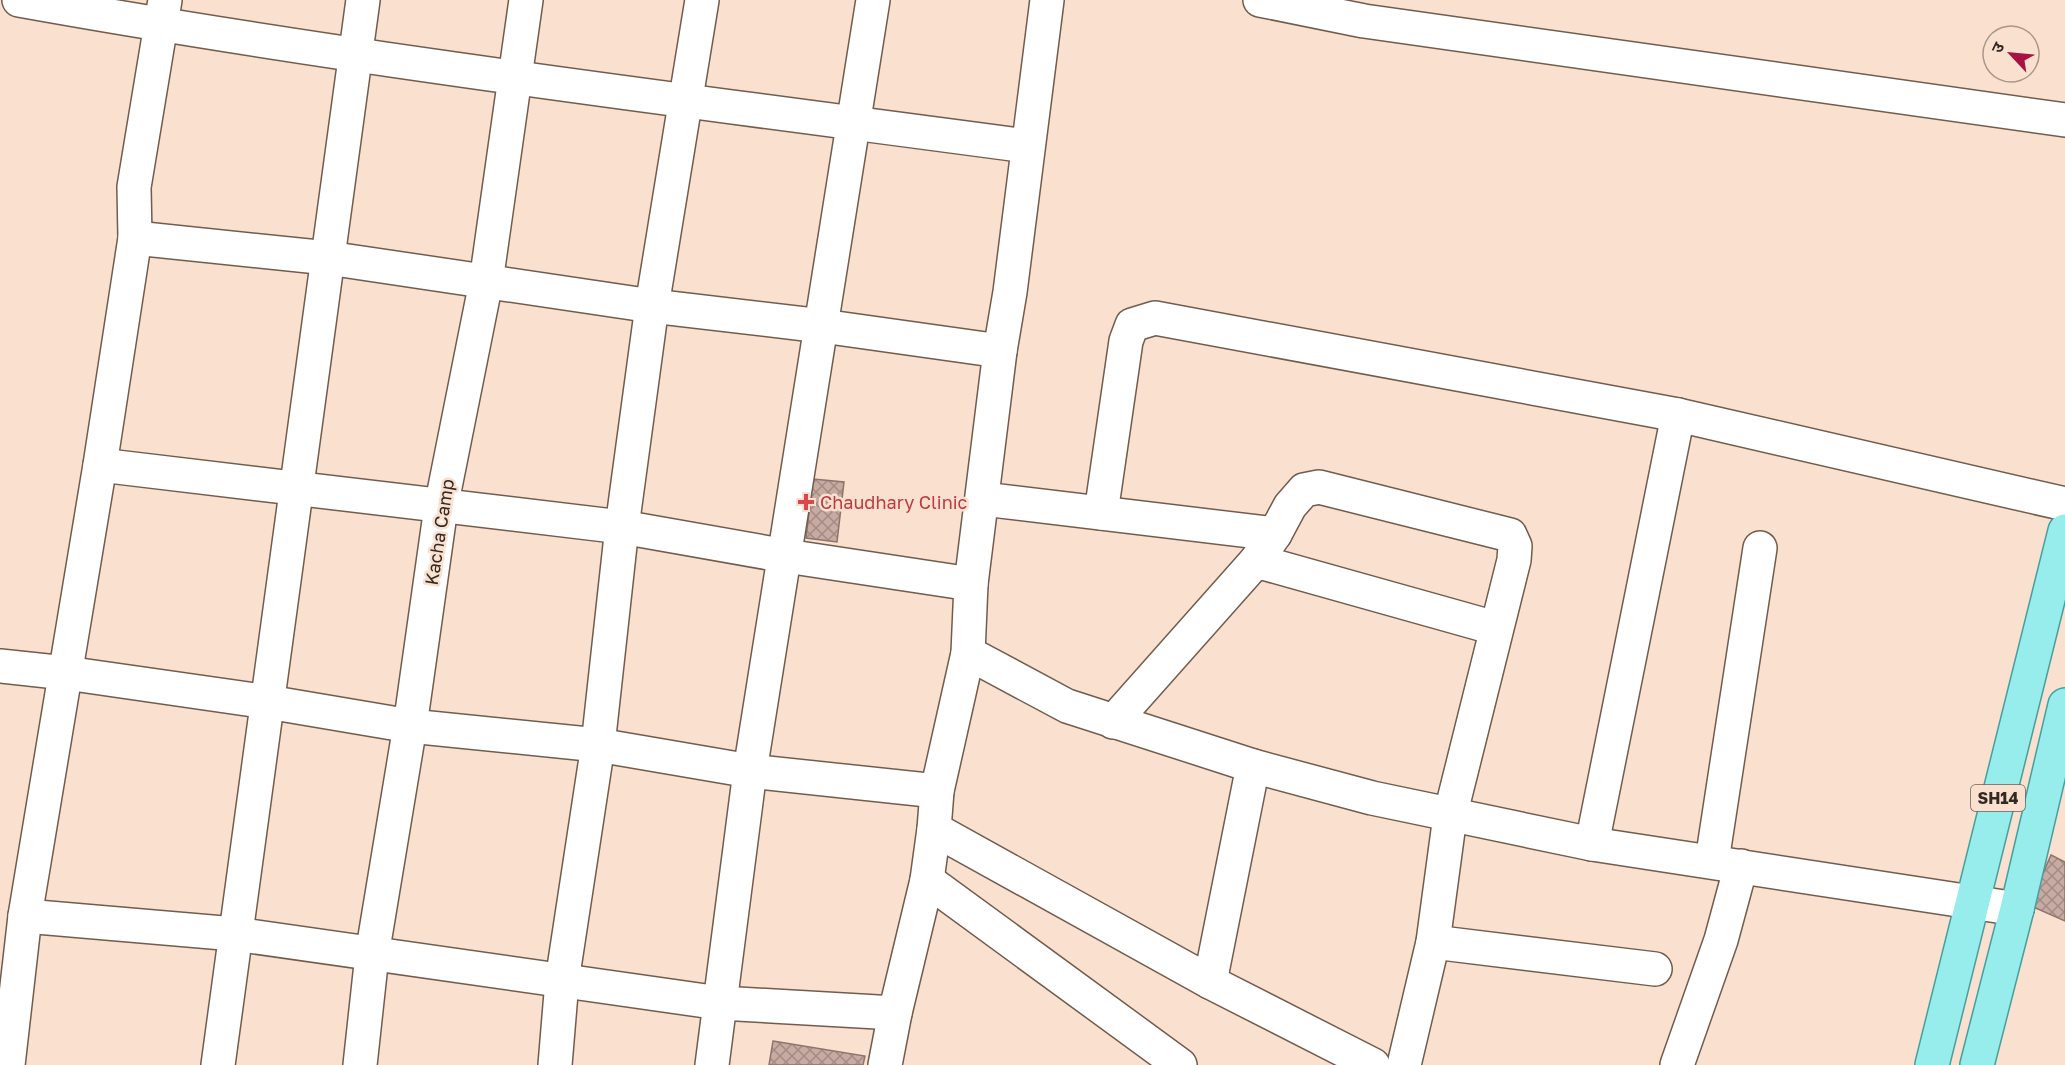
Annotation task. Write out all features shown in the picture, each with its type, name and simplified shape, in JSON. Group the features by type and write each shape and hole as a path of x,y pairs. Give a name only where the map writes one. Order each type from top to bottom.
{"main road":[{"name":"SH14","path":"1932,1065 2065,531"},
{"name":"SH14","path":"1977,1065 2017,909 2065,705"}],"street":[{"path":"19,0 163,13 356,56 1027,146"},
{"path":"218,1065 363,0"},
{"name":"Kacha Camp","path":"360,1065 372,955 410,726 441,507 486,282 526,0"},
{"path":"555,1065 562,981 598,745 622,527 652,306 702,0"},
{"path":"712,1065 750,771 873,0"},
{"path":"885,1065 927,880 937,791 969,653 971,584 999,351 1010,292 1047,0"},
{"path":"1260,0 1364,21 2065,120"},
{"path":"7,1051 26,916 135,238 134,187 163,13"},
{"path":"135,238 328,258 652,306 822,326 999,351"},
{"path":"1101,513 1126,340 1132,325 1155,318 1678,415 2065,504"},
{"path":"1592,844 1678,415"},
{"path":"100,465 622,527 786,556 971,584"},
{"path":"1113,722 1256,561 1275,534 1290,506 1304,490 1319,487 1510,535 1515,546 1514,560 1450,816 1433,942 1404,1065"},
{"path":"983,499 1275,534"},
{"path":"1677,1065 1720,940 1760,548"},
{"path":"1256,561 1496,628"},
{"path":"969,653 1067,706 1253,765 1372,798 1592,844 2017,909"},
{"path":"0,666 66,673 267,702 410,726 598,745 750,771 937,791"},
{"path":"1210,982 1253,765"},
{"path":"934,829 1210,982 1373,1065"},
{"path":"927,880 1180,1065"},
{"path":"26,916 235,934 720,1003 895,1013"},
{"path":"1433,942 1654,969"}],"building":[{"path":"813,479 844,482 837,542 806,538"},
{"path":"2051,855 2065,862 2065,921 2029,905"},
{"path":"773,1041 865,1056 863,1065 769,1065"}],"place":[{"name":"Chaudhary Clinic","path":"806,502"}]}
